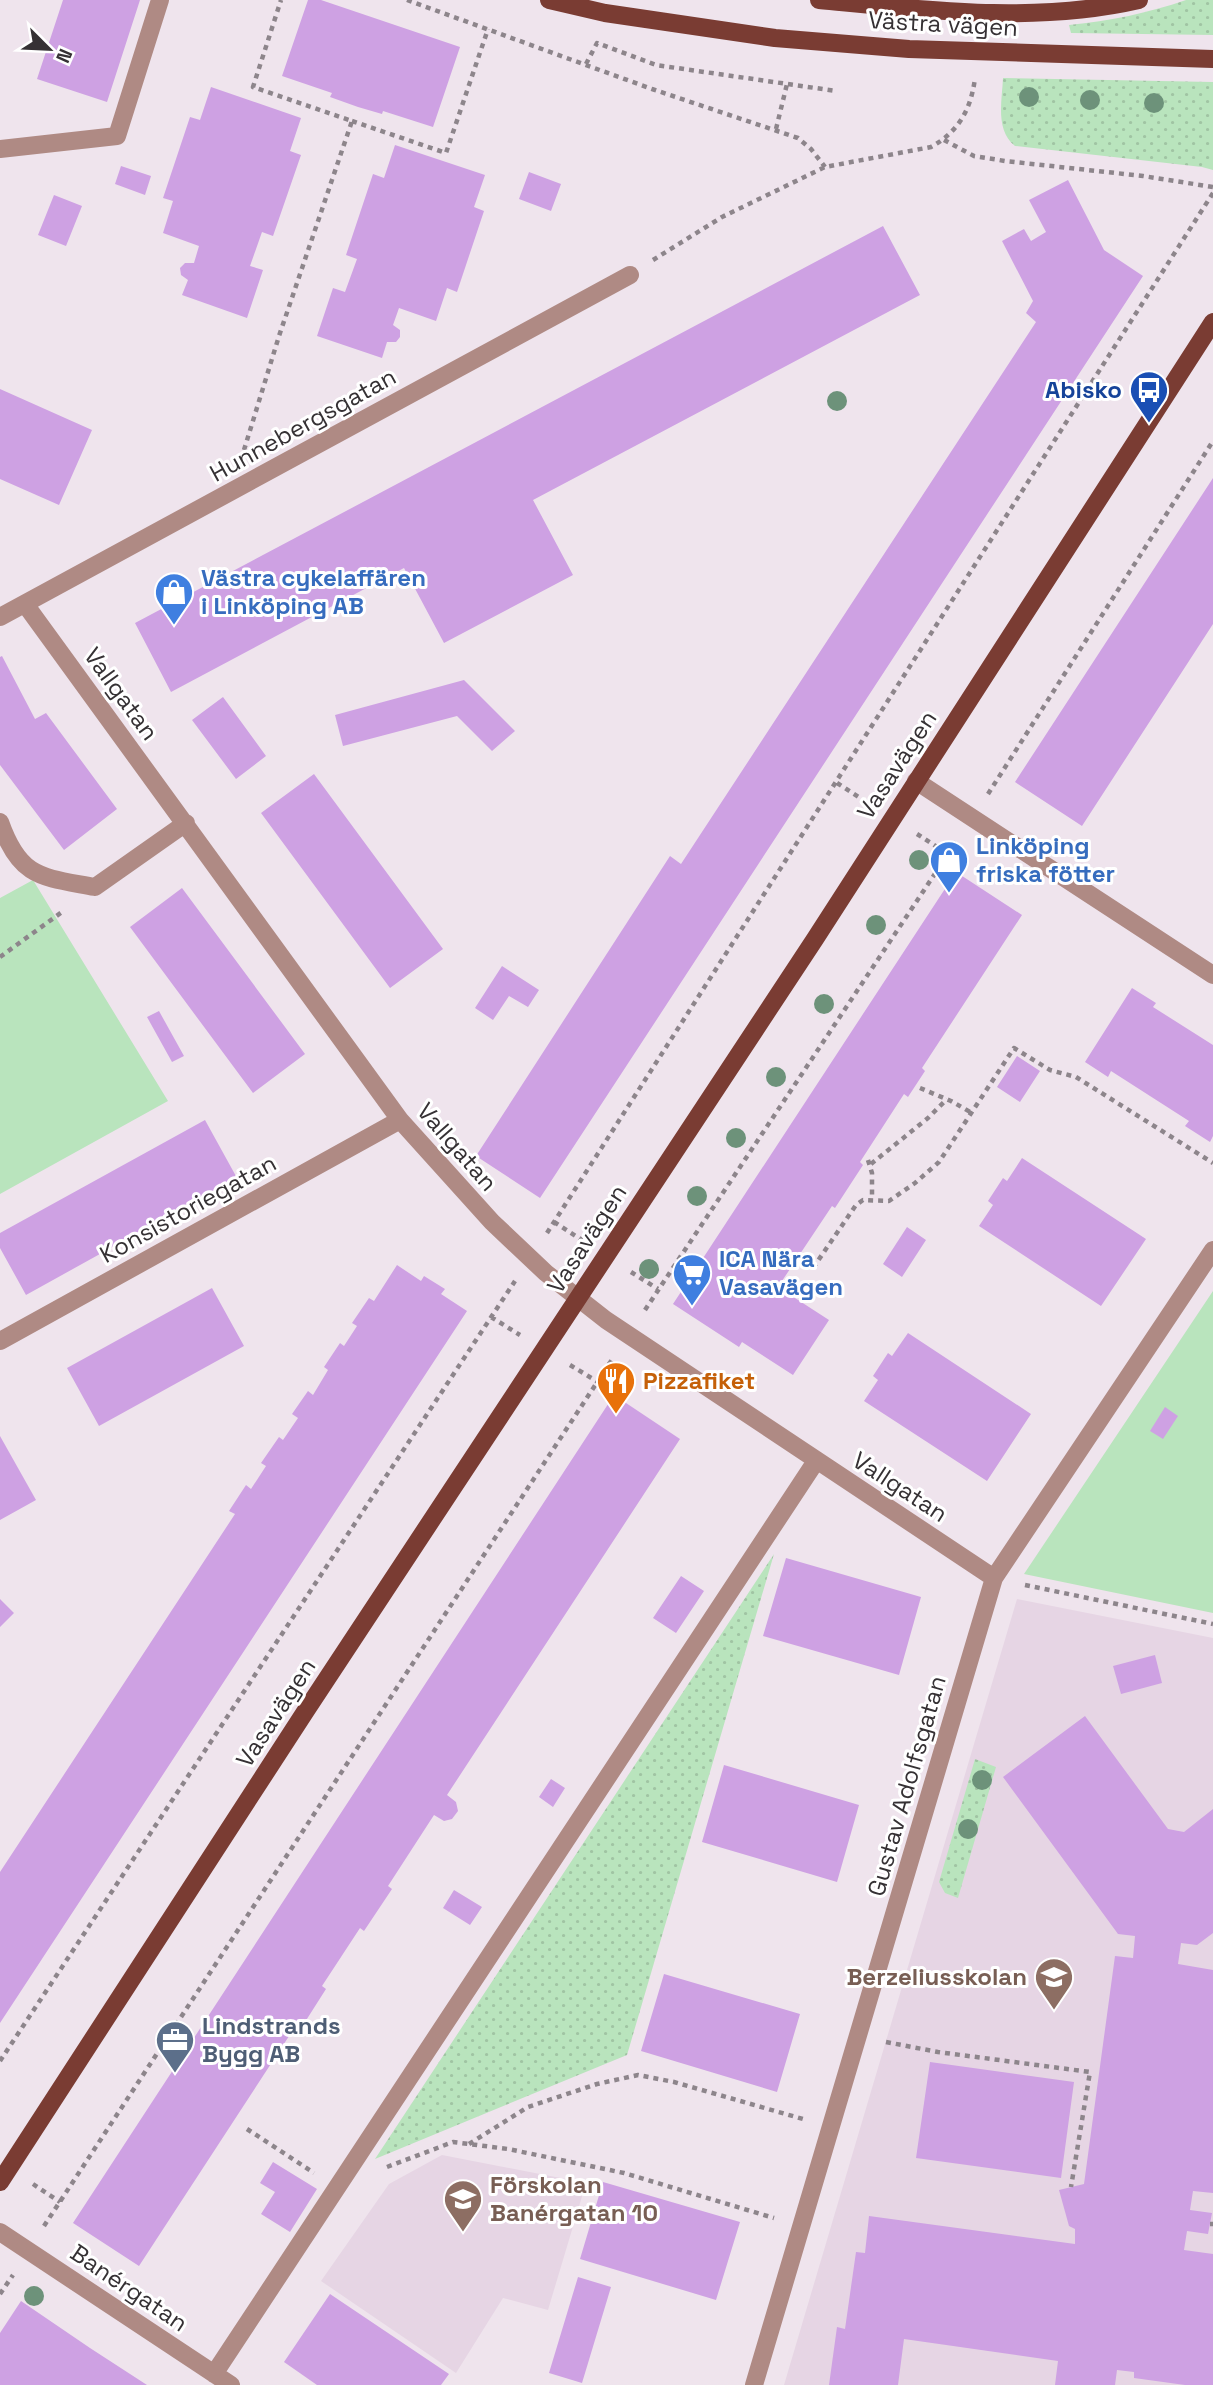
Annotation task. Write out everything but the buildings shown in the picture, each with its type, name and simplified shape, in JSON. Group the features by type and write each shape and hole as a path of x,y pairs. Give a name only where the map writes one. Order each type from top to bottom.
{"main road":[{"name":"Västra vägen","path":"549,0 604,13 775,38 909,49 1213,59"},
{"name":"Västra vägen","path":"819,0 914,9 1001,13 1073,11 1110,7 1139,0"},
{"name":"Vasavägen","path":"0,2182 1149,424 1213,322"}],"street":[{"path":"0,149 117,136 160,0"},
{"name":"Hunnebergsgatan","path":"0,617 630,275"},
{"name":"Vallgatan","path":"25,604 400,1119 446,1173 531,1259 577,1300 994,1578"},
{"path":"916,780 1213,975"},
{"path":"0,822 8,844 34,873 95,887 186,823"},
{"name":"Konsistoriegatan","path":"0,1340 400,1119"},
{"name":"Gustav Adolfsgatan","path":"754,2385 994,1578 1213,1250"},
{"path":"214,2374 816,1461"},
{"name":"Banérgatan","path":"0,2232 231,2385"}],"path":[{"path":"281,0 253,87 446,153 488,29"},
{"path":"407,0 652,89 799,138 825,167"},
{"path":"586,64 597,43 656,65 836,91"},
{"path":"630,275 722,217 825,167 931,147 944,140 965,116 973,98 975,78"},
{"path":"776,129 788,84"},
{"path":"242,454 352,121"},
{"path":"944,140 974,156 1005,162 1143,176 1213,187"},
{"path":"0,2061 531,1259 1213,193"},
{"path":"0,2294 628,1335 973,818 1213,441"},
{"path":"0,957 95,887"},
{"path":"813,1268 856,1205 863,1200 889,1201 930,1171 951,1146 1014,1048 1050,1070 1076,1077 1213,1163"},
{"path":"920,1088 972,1113"},
{"path":"872,1199 870,1162 928,1118 947,1099"},
{"path":"994,1578 1213,1623"},
{"path":"858,2037 939,2052 1090,2072 1071,2187"},
{"path":"469,2144 528,2107 597,2084 638,2075 674,2082 831,2126"},
{"path":"247,2129 336,2188"},
{"path":"382,2169 453,2142 508,2149 624,2173 802,2226"}],"shaded area":[{"name":"Berzeliusskolan","path":"1017,1599 1213,1638 1213,2385 784,2385"},
{"name":"Förskolan Banérgatan 10","path":"442,2155 586,2183 548,2310 503,2298 456,2373 321,2281 389,2184"}],"green space":[{"path":"1186,0 1213,0 1213,35 1071,33 1069,25 1129,16"},
{"path":"1003,78 1213,82 1213,170 1015,146 1002,124"},
{"path":"33,880 168,1101 0,1194 0,898"},
{"path":"1213,1291 1213,1613 1024,1574"},
{"path":"774,1554 627,2055 375,2159"},
{"path":"975,1759 996,1767 958,1898 945,1893 939,1882"}],"place":[{"name":"Abisko","path":"1149,424"},
{"name":"Västra cykelaffären i Linköping AB","path":"174,626"},
{"name":"Linköping friska fötter","path":"949,894"},
{"name":"ICA Nära Vasavägen","path":"692,1307"},
{"name":"Pizzafiket","path":"616,1415"},
{"name":"Berzeliusskolan","path":"1054,2011"},
{"name":"Lindstrands Bygg AB","path":"175,2074"},
{"name":"Förskolan Banérgatan 10","path":"463,2233"}]}
